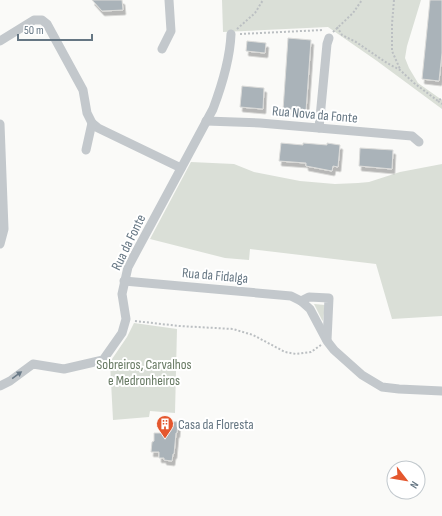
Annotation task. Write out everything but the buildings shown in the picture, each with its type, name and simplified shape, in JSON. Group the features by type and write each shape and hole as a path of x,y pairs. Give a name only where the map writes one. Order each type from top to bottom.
{"street":[{"path":"162,49 171,31 169,0"},
{"path":"0,41 34,20 42,20 47,24 83,90 87,113 92,123 98,128 181,168"},
{"name":"Rua da Fonte","path":"126,319 122,294 128,267 213,109 226,67 231,34"},
{"path":"319,128 327,44 329,38"},
{"name":"Rua Nova da Fonte","path":"206,121 260,123 412,136 419,142"},
{"path":"86,150 92,123"},
{"path":"0,124 4,229 0,244"},
{"name":"Rua da Fidalga","path":"124,281 291,296 301,301 309,297 329,298 327,341"},
{"path":"301,301 310,309 327,341 334,350 362,375 382,387 399,390 442,391"},
{"path":"0,386 10,381 33,364 64,369 103,360 122,333 126,319"}],"path":[{"path":"231,34 255,13 262,0"},
{"path":"329,38 335,30 353,13 362,0"},
{"path":"394,0 392,51 400,70"},
{"path":"337,28 342,34 400,70 414,83 442,104"},
{"path":"231,34 335,30"},
{"path":"438,101 442,98"},
{"path":"126,319 179,326 233,329 253,335 285,352 296,354 311,352 327,341"}],"green space":[{"path":"222,0 421,0 407,46 405,58 418,83 442,100 442,109 328,27 223,32"},
{"path":"191,162 234,164 254,172 300,181 335,184 369,182 400,172 442,164 442,316 392,319 376,264 250,249 249,260 225,258 150,239"},
{"path":"314,304 325,305 323,321 322,320"},
{"name":"Sobreiros, Carvalhos e Medronheiros","path":"134,323 177,329 175,413 150,411 149,417 113,420 110,362 127,337"}],"place":[{"name":"Casa da Floresta","path":"165,439"}]}
